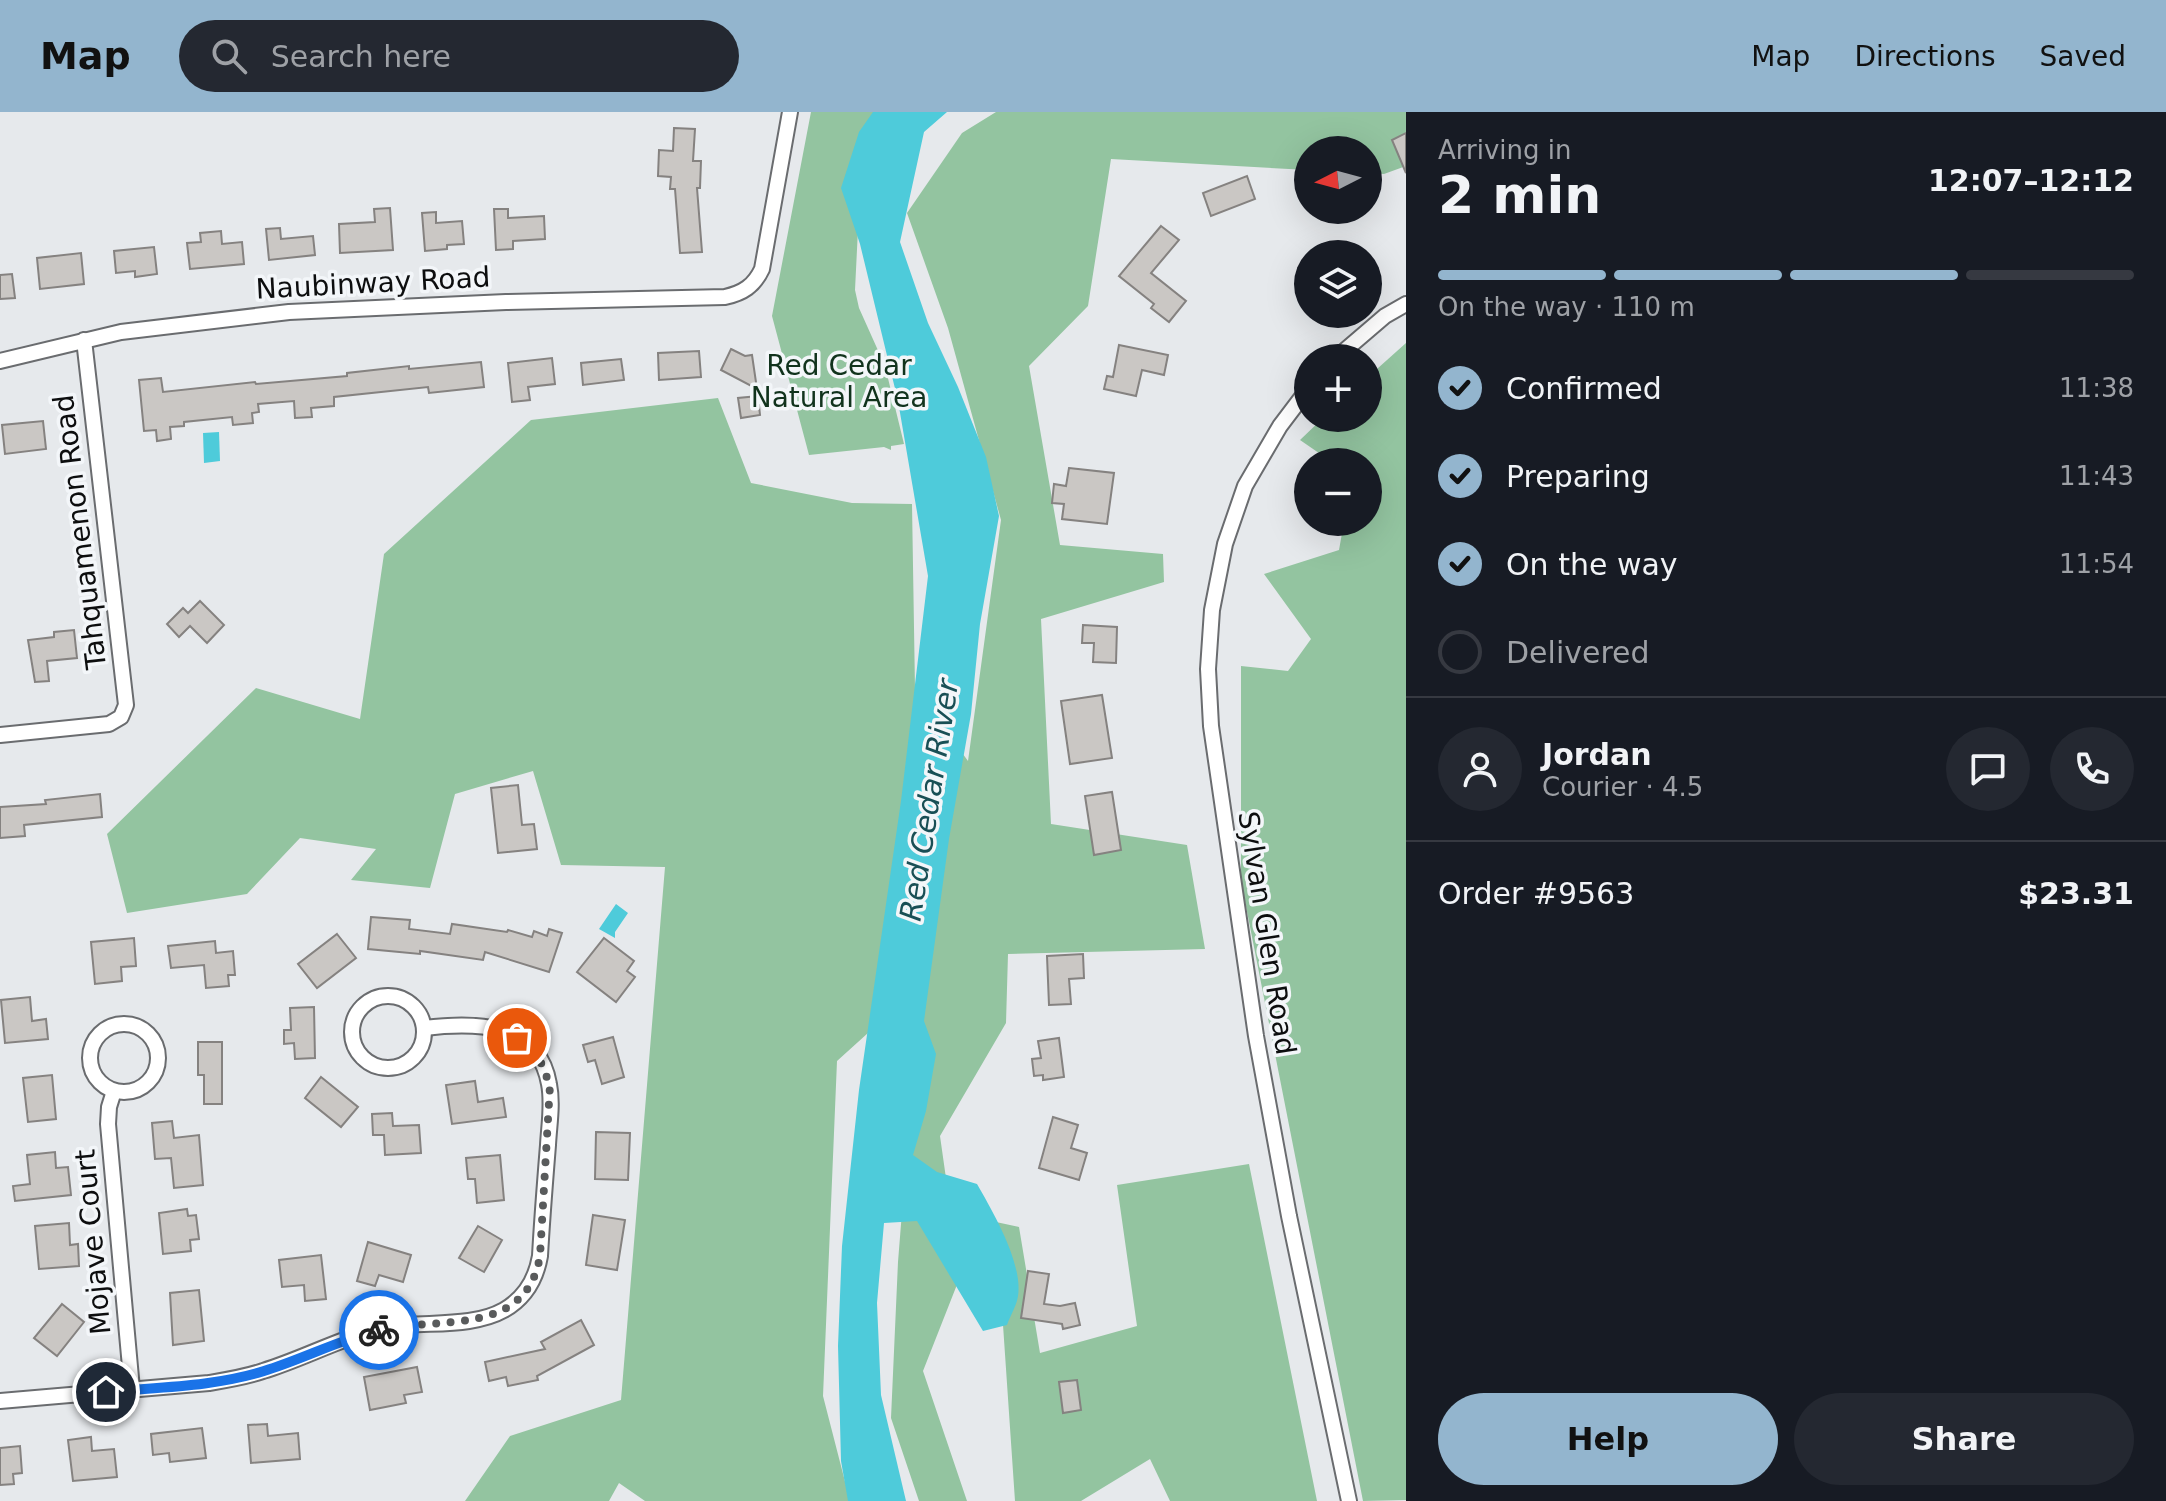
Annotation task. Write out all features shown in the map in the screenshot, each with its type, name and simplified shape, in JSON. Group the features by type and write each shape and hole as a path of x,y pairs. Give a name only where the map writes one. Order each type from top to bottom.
{"street":[{"name":"Naubinway Road","path":"0,361 121,332 289,312 506,302 725,297 739,294 751,286 762,269 790,112"},
{"path":"1352,344 1385,316 1406,304"},
{"name":"Tahquamenon Road","path":"0,735 109,724 121,717 126,701 84,340"},
{"name":"Sylvan Glen Road","path":"1294,408 1245,486 1225,544 1212,610 1208,669 1211,726 1258,1051 1349,1501"},
{"path":"384,996 393,996 410,1004 422,1019 424,1028 424,1038 416,1055 409,1062 392,1069 382,1069 365,1061 351,1036 359,1009 384,996"},
{"path":"0,1401 241,1377 265,1371 353,1336 391,1327 492,1316 513,1305 533,1280 540,1256 550,1104 547,1076 533,1051 517,1038 496,1028 459,1024 424,1028"},
{"path":"133,1025 153,1040 158,1065 144,1086 128,1093 114,1091 104,1086 93,1073 92,1048 107,1028 133,1025"},
{"name":"Mojave Court","path":"114,1091 108,1124 132,1389"}],"green space":[{"name":"Red Cedar Natural Area","path":"811,112 885,112 863,128 855,290 859,308 885,366 904,444 891,446 891,450 884,447 809,455 772,316"},
{"path":"996,112 1406,112 1406,166 1384,174 1382,136 1294,136 1294,169 1111,159 1088,306 1029,366 1060,545 1163,554 1164,582 1041,619 1051,824 1187,845 1205,949 1008,954 1006,1023 940,1136 960,1277 923,1371 967,1501 919,1501 891,1418 898,1262 920,986 837,1061 823,1396 850,1501 645,1501 619,1483 609,1501 465,1501 510,1436 621,1400 665,867 561,865 533,771 455,794 430,888 351,880 376,849 300,838 247,894 127,913 107,834 256,688 360,719 384,554 531,420 718,398 751,483 852,503 912,504 915,689 968,761 1001,520 948,328 907,213 962,133"},
{"path":"1406,343 1406,1500 1363,1501 1241,881 1241,666 1288,671 1311,639 1264,574 1339,550 1342,536 1382,536 1382,448 1312,448 1300,440 1308,432 1382,432 1382,364"},
{"path":"1249,1164 1317,1501 1170,1501 1150,1459 1081,1501 1015,1501 996,1222 1019,1227 1040,1353 1137,1326 1117,1185"}],"water":[{"name":"Red Cedar River","path":"873,112 947,112 924,132 900,242 928,323 986,457 999,516 980,624 971,714 949,839 924,1021 936,1054 926,1111 913,1155 937,1172 977,1184 1005,1238 1018,1283 1017,1299 1007,1325 983,1331 917,1221 884,1223 877,1303 881,1395 906,1501 848,1501 841,1461 838,1346 842,1246 859,1090 901,801 928,576 898,401 860,244 841,188 859,132"},
{"path":"219,432 220,461 204,463 203,433"},
{"path":"616,904 628,913 615,932 615,938 599,929"}],"building":[{"path":"674,128 695,129 693,161 701,161 700,188 697,188 702,252 680,253 675,189 670,189 671,177 658,176 659,150 673,151"},
{"path":"1406,133 1406,173 1392,140"},
{"path":"1247,176 1255,199 1211,216 1203,193"},
{"path":"390,208 393,250 340,253 339,224 375,222 374,209"},
{"path":"494,209 508,209 508,218 544,216 545,239 513,241 513,249 496,250"},
{"path":"436,212 436,223 462,221 464,244 425,251 422,213"},
{"path":"1161,226 1179,240 1151,273 1186,301 1169,322 1151,308 1154,304 1119,276"},
{"path":"280,228 281,239 313,236 315,255 269,260 266,229"},
{"path":"221,231 222,244 242,242 244,264 190,269 187,243 201,242 200,233"},
{"path":"154,247 157,274 135,277 135,271 116,273 114,251"},
{"path":"81,253 84,284 40,289 37,258"},
{"path":"12,274 15,298 0,299 0,275"},
{"path":"1119,345 1168,355 1164,375 1142,370 1136,396 1104,389 1107,376 1113,377"},
{"path":"731,349 745,356 752,355 757,389 721,370"},
{"path":"699,351 701,377 659,380 658,353"},
{"path":"552,358 555,384 528,387 530,400 512,402 508,363"},
{"path":"621,359 624,380 583,385 581,363"},
{"path":"481,362 484,387 429,393 428,387 334,397 334,406 311,408 312,417 295,418 294,401 258,404 259,412 252,413 253,423 233,425 232,417 184,422 184,426 170,427 171,439 157,441 156,430 144,431 139,380 161,378 163,392 347,376 347,373 409,366 409,369"},
{"path":"758,396 760,415 741,418 738,398"},
{"path":"43,421 46,449 5,454 2,425"},
{"path":"1069,468 1114,473 1107,524 1062,519 1064,504 1052,503 1054,484 1066,486"},
{"path":"200,601 224,625 207,643 190,626 179,637 167,624 183,608 188,613"},
{"path":"1083,625 1117,627 1116,663 1093,662 1094,643 1082,643"},
{"path":"74,630 77,658 47,661 49,681 35,682 28,640 54,637 54,632"},
{"path":"1102,695 1112,758 1070,764 1061,701"},
{"path":"518,785 522,825 534,824 537,849 498,853 491,788"},
{"path":"1112,792 1121,850 1094,855 1085,796"},
{"path":"100,794 102,817 24,825 25,836 0,838 0,807 46,804 45,800"},
{"path":"371,917 410,920 409,929 450,934 452,924 508,930 532,937 534,931 547,936 549,929 562,933 549,972 485,952 483,960 420,951 420,954 368,949"},
{"path":"337,934 356,958 317,988 298,964"},
{"path":"134,938 136,966 121,967 122,981 95,984 91,942"},
{"path":"604,938 634,961 627,971 635,977 616,1002 577,972"},
{"path":"215,941 216,953 233,951 235,975 228,975 229,986 206,988 204,965 171,968 168,946"},
{"path":"1083,954 1084,978 1069,979 1071,1004 1049,1005 1047,956"},
{"path":"30,997 32,1021 46,1019 48,1039 5,1043 1,1000"},
{"path":"314,1007 315,1058 295,1059 294,1043 284,1044 284,1030 291,1030 290,1008"},
{"path":"613,1037 624,1077 602,1084 595,1060 588,1062 583,1045"},
{"path":"1059,1038 1064,1077 1043,1080 1043,1075 1034,1076 1032,1059 1041,1058 1038,1041"},
{"path":"198,1042 222,1042 222,1104 204,1104 204,1075 198,1075"},
{"path":"52,1075 56,1119 28,1122 23,1078"},
{"path":"321,1077 358,1107 341,1127 305,1098"},
{"path":"475,1081 478,1102 503,1098 506,1117 452,1124 446,1085"},
{"path":"392,1113 393,1126 419,1125 421,1153 385,1155 384,1135 373,1135 372,1114"},
{"path":"1053,1117 1078,1125 1071,1148 1087,1153 1079,1180 1039,1168"},
{"path":"172,1121 174,1138 199,1135 203,1185 174,1188 171,1158 155,1159 152,1123"},
{"path":"596,1132 630,1133 628,1180 595,1179"},
{"path":"55,1152 56,1168 68,1167 71,1195 15,1201 13,1186 30,1184 27,1155"},
{"path":"500,1155 504,1200 477,1203 475,1179 468,1179 466,1158"},
{"path":"187,1209 188,1216 196,1215 199,1239 190,1240 191,1251 163,1254 159,1213"},
{"path":"593,1215 625,1220 617,1270 586,1265"},
{"path":"69,1223 70,1245 78,1244 79,1266 39,1269 35,1226"},
{"path":"478,1226 502,1240 484,1272 459,1258"},
{"path":"368,1242 411,1255 403,1282 379,1275 375,1286 357,1281"},
{"path":"321,1255 326,1299 305,1301 304,1285 282,1287 279,1260"},
{"path":"1028,1271 1049,1274 1044,1304 1060,1306 1075,1303 1080,1325 1063,1329 1062,1324 1021,1318"},
{"path":"199,1290 204,1341 173,1345 170,1293"},
{"path":"62,1304 84,1322 57,1356 34,1338"},
{"path":"581,1320 594,1345 537,1376 538,1380 508,1386 506,1377 489,1381 485,1362 545,1349 541,1342"},
{"path":"417,1367 422,1392 404,1395 406,1403 370,1410 364,1377"},
{"path":"1077,1380 1081,1410 1063,1413 1059,1382"},
{"path":"267,1424 268,1436 298,1433 300,1459 251,1463 248,1425"},
{"path":"202,1428 206,1458 170,1462 169,1453 153,1455 151,1434"},
{"path":"91,1437 92,1451 114,1449 117,1477 73,1481 68,1440"},
{"path":"20,1446 22,1473 13,1474 14,1484 0,1485 0,1448"}],"way so far":[{"path":"379,1330 492,1316 513,1305 533,1280 540,1256 551,1095 539,1058 517,1038"}],"route":[{"path":"106,1392 209,1383 241,1377 265,1371 353,1336 379,1330"}]}
